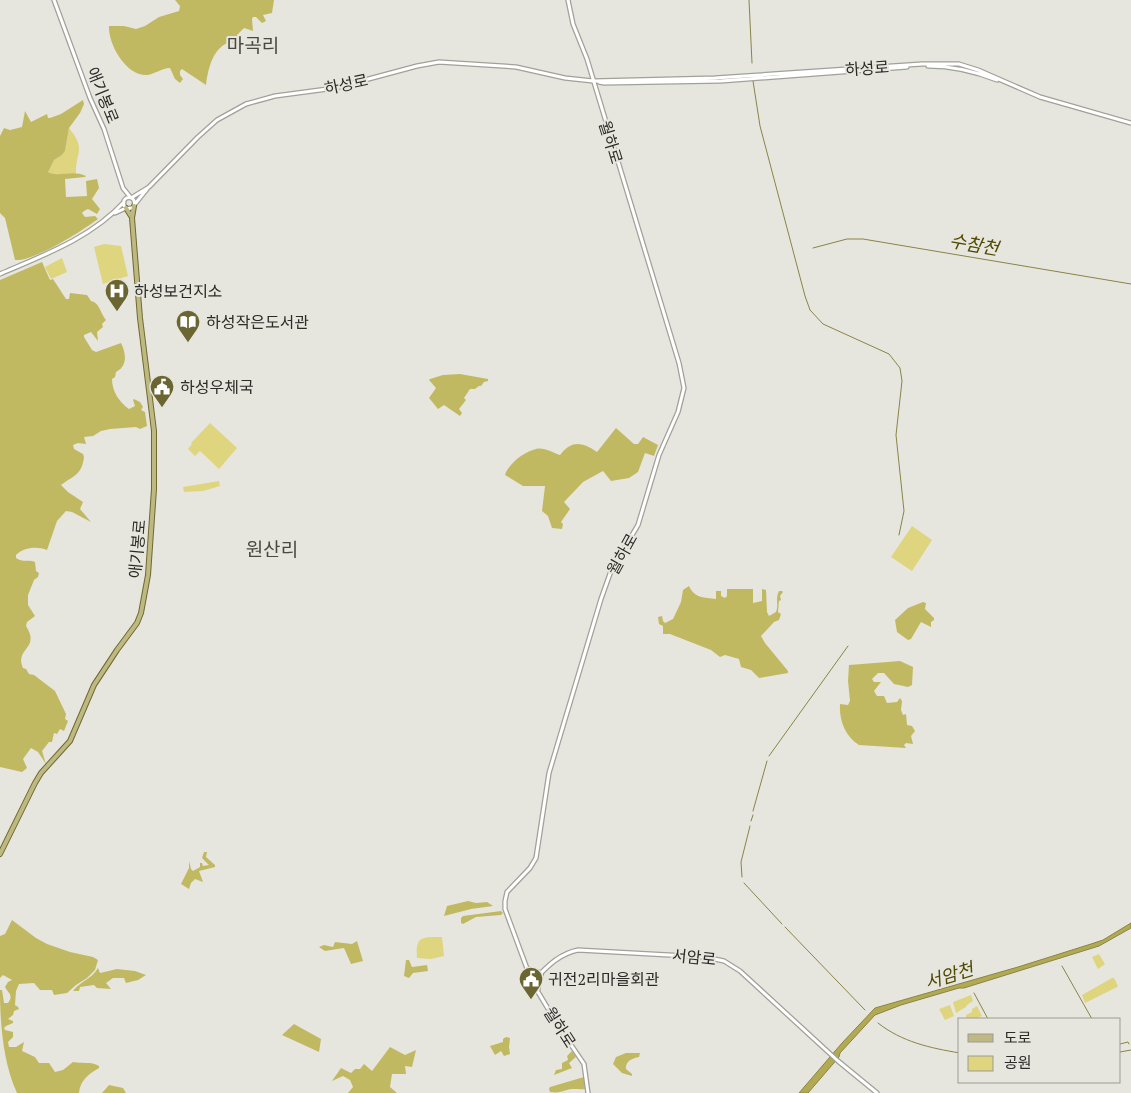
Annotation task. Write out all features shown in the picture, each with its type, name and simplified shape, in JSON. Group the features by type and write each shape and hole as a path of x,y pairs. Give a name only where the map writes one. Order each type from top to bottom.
{"main road":[{"name":"애기봉로","path":"0,854 40,773 70,741 89,695 141,613 150,555 154,489 154,442 140,318 132,218 134,205"},
{"path":"126,208 132,218"}],"street":[{"name":"애기봉로","path":"54,0 85,84 104,128 124,188 131,198"},
{"name":"월하로","path":"568,0 573,24 587,59 679,365 684,392 673,425 659,456 643,513 611,572 601,599 549,773 536,858 530,868 509,890 505,897 505,909 526,968 538,992 584,1064 588,1093"},
{"name":"하성로","path":"131,198 149,187 216,120 233,110 262,98 335,88 439,62 516,67 565,78 593,81 723,77 922,64 953,64 978,70 1040,97 1131,124"},
{"path":"112,214 126,208 131,208 149,187"},
{"path":"124,188 126,208"},
{"path":"0,274 66,245 112,214 127,198 131,198 134,205"},
{"name":"서암로","path":"532,982 558,958 578,950 691,955 724,961 740,971 838,1061 877,1093"},
{"path":"526,968 532,972 542,972 538,983 538,992"}],"green space":[{"path":"69,128 78,141 79,146 76,174 50,174 48,171 54,160 65,151"},
{"path":"104,244 121,246 128,276 103,284 94,247"},
{"path":"62,258 67,272 51,279 45,267"},
{"path":"210,423 237,448 219,469 200,451 195,456 188,449 191,443"},
{"path":"219,481 220,486 203,491 184,492 183,487"},
{"path":"912,526 932,540 912,571 891,557"},
{"path":"442,937 444,956 431,959 417,958 417,945 421,939"},
{"path":"1099,954 1105,964 1098,969 1092,957"},
{"path":"1114,978 1117,987 1085,1003 1082,995"},
{"path":"971,995 973,1001 956,1013 953,1002"},
{"path":"950,1005 954,1016 945,1020 939,1009"},
{"path":"977,1006 982,1016 966,1018 966,1015 972,1012 972,1009"}],"shaded area":[{"path":"175,0 274,0 272,13 263,15 266,21 262,23 256,17 253,17 253,31 244,28 237,35 238,41 234,44 231,42 225,44 216,53 210,65 206,85 182,69 180,75 183,79 180,83 175,79 170,68 147,75 139,74 125,65 115,50 109,33 109,26 124,26 136,29 145,26 159,17 179,11 180,6"},
{"path":"83,100 84,104 80,113 69,128 65,151 54,160 48,172 52,174 76,173 86,176 65,179 66,197 87,196 86,181 97,179 99,188 92,199 100,209 97,214 88,209 82,213 85,217 95,216 98,219 45,251 15,260 5,218 0,213 0,136 4,128 10,130 22,127 25,111 31,122 47,114 48,118 50,118 61,114"},
{"path":"42,262 50,280 53,279 66,299 69,299 70,293 87,295 98,306 106,320 102,324 103,327 97,332 98,341 91,332 84,335 84,337 92,350 96,352 121,343 125,359 123,366 112,379 113,388 119,400 129,409 135,406 134,399 140,402 143,407 141,410 145,412 147,426 140,429 136,427 101,431 93,436 84,437 86,444 78,443 73,445 74,449 83,454 83,463 76,474 61,485 83,502 80,509 91,522 72,512 66,511 57,521 47,550 31,548 23,550 16,555 16,558 23,561 35,562 36,571 39,573 28,595 28,605 35,616 27,622 26,626 31,639 22,656 23,668 55,691 66,714 65,719 68,721 64,731 60,729 57,734 54,733 52,742 49,742 42,751 46,764 38,752 31,748 23,759 27,768 22,772 0,767 0,280"},
{"path":"460,374 488,379 488,381 475,389 470,389 464,398 466,400 459,409 462,413 460,416 444,405 438,409 429,398 436,388 429,380 443,375"},
{"path":"616,428 634,444 638,444 643,437 658,445 654,456 645,453 638,472 629,478 611,481 603,471 583,482 564,502 570,509 561,522 563,524 562,529 552,528 548,516 542,511 545,486 523,486 505,475 510,466 518,459 536,449 545,449 560,455 564,450 577,444 587,446 597,452"},
{"path":"689,586 697,595 716,599 716,591 721,591 721,596 725,598 727,596 727,589 753,589 753,603 762,601 762,589 766,590 767,612 769,616 776,612 778,594 779,591 782,591 781,600 779,601 778,612 781,614 779,620 774,622 761,636 788,673 759,678 751,670 741,667 739,659 725,655 720,657 711,650 670,634 663,634 663,626 659,624 658,617 662,616 665,623 673,619 681,602 683,590"},
{"path":"923,602 926,603 925,609 934,620 931,622 931,627 921,622 911,639 908,640 897,632 895,620 908,608"},
{"path":"900,661 913,667 912,685 908,687 894,684 884,673 878,673 872,679 874,682 881,682 874,691 877,696 884,696 887,703 897,702 900,698 902,701 901,710 903,715 906,714 907,725 912,726 915,731 911,736 913,744 906,743 904,745 906,748 859,745 850,737 844,727 841,716 840,704 848,705 850,701 849,665"},
{"path":"204,852 207,852 206,857 215,867 199,871 203,882 195,879 189,889 181,884 189,868 189,861 193,871 200,867 200,863 203,866 209,865 202,858"},
{"path":"468,901 476,903 487,902 493,906 444,916 447,906"},
{"path":"501,911 503,913 501,915 476,917 463,924 461,923 463,916"},
{"path":"12,920 47,944 98,960 95,970 67,993 54,995 52,990 40,990 34,983 19,984 16,991 15,1005 19,1009 14,1011 13,1015 8,1019 13,1021 13,1023 4,1028 13,1032 13,1037 8,1042 9,1047 16,1047 24,1042 22,1051 35,1057 39,1063 49,1063 55,1072 63,1070 73,1062 99,1066 83,1081 79,1093 17,1093 12,1081 3,1043 0,990 2,990 4,1003 8,1003 10,994 5,987 12,980 3,975 0,978 0,936 5,934"},
{"path":"1131,923 1131,928 1099,946 964,988 901,1005 875,1015 840,1053 839,1057 808,1093 799,1093 875,1008 1091,944 1103,940"},
{"path":"357,941 363,961 351,964 344,948 325,951 319,947 324,945 333,947 335,942 352,944"},
{"path":"406,960 409,960 412,967 427,965 428,971 413,973 409,978 404,976"},
{"path":"98,968 100,973 117,969 135,971 146,975 138,980 126,983 124,978 113,978 106,983 111,989 97,988 94,985 80,987 79,991 73,991"},
{"path":"294,1024 321,1039 319,1052 282,1035"},
{"path":"506,1037 510,1038 510,1054 504,1056 501,1051 495,1055 490,1046 503,1042 503,1039"},
{"path":"390,1047 405,1055 416,1050 412,1067 405,1066 406,1074 392,1074 390,1087 397,1093 348,1093 353,1087 350,1080 343,1076 332,1081 341,1068 351,1073 355,1069 360,1069 364,1064 372,1071"},
{"path":"572,1051 576,1057 569,1063 572,1068 554,1075 556,1070 562,1069 562,1063 568,1060 567,1056"},
{"path":"626,1053 640,1053 639,1057 632,1059 627,1064 626,1069 632,1076 622,1073 613,1064 616,1057"},
{"path":"584,1077 585,1089 550,1092 550,1087"},
{"path":"109,1085 123,1088 126,1093 102,1093"}],"waterway":[{"path":"749,0 752,63"},
{"path":"753,81 760,126 810,310 823,324 889,354 900,368 902,381 896,435 904,511 899,535"},
{"name":"수참천","path":"813,248 847,239 863,239 1131,284"},
{"path":"769,756 848,646"},
{"path":"753,811 767,761"},
{"path":"751,821 753,815"},
{"path":"742,877 741,862 750,826"},
{"path":"744,883 782,924"},
{"path":"785,927 865,1010"},
{"path":"1062,966 1091,1018"},
{"path":"974,993 987,1018"},
{"path":"878,1023 907,1040 958,1053"},
{"path":"1121,1044 1128,1042 1129,1044"},
{"path":"1121,1052 1131,1050"}],"place":[{"name":"하성보건지소","path":"117,312"},
{"name":"하성작은도서관","path":"188,343"},
{"name":"하성우체국","path":"162,408"},
{"name":"귀전2리마을회관","path":"531,1000"}],"district":[{"name":"마곡리","path":"253,45"},
{"name":"원산리","path":"272,549"}],"water label":[{"name":"서암천","path":"949,976"}]}
